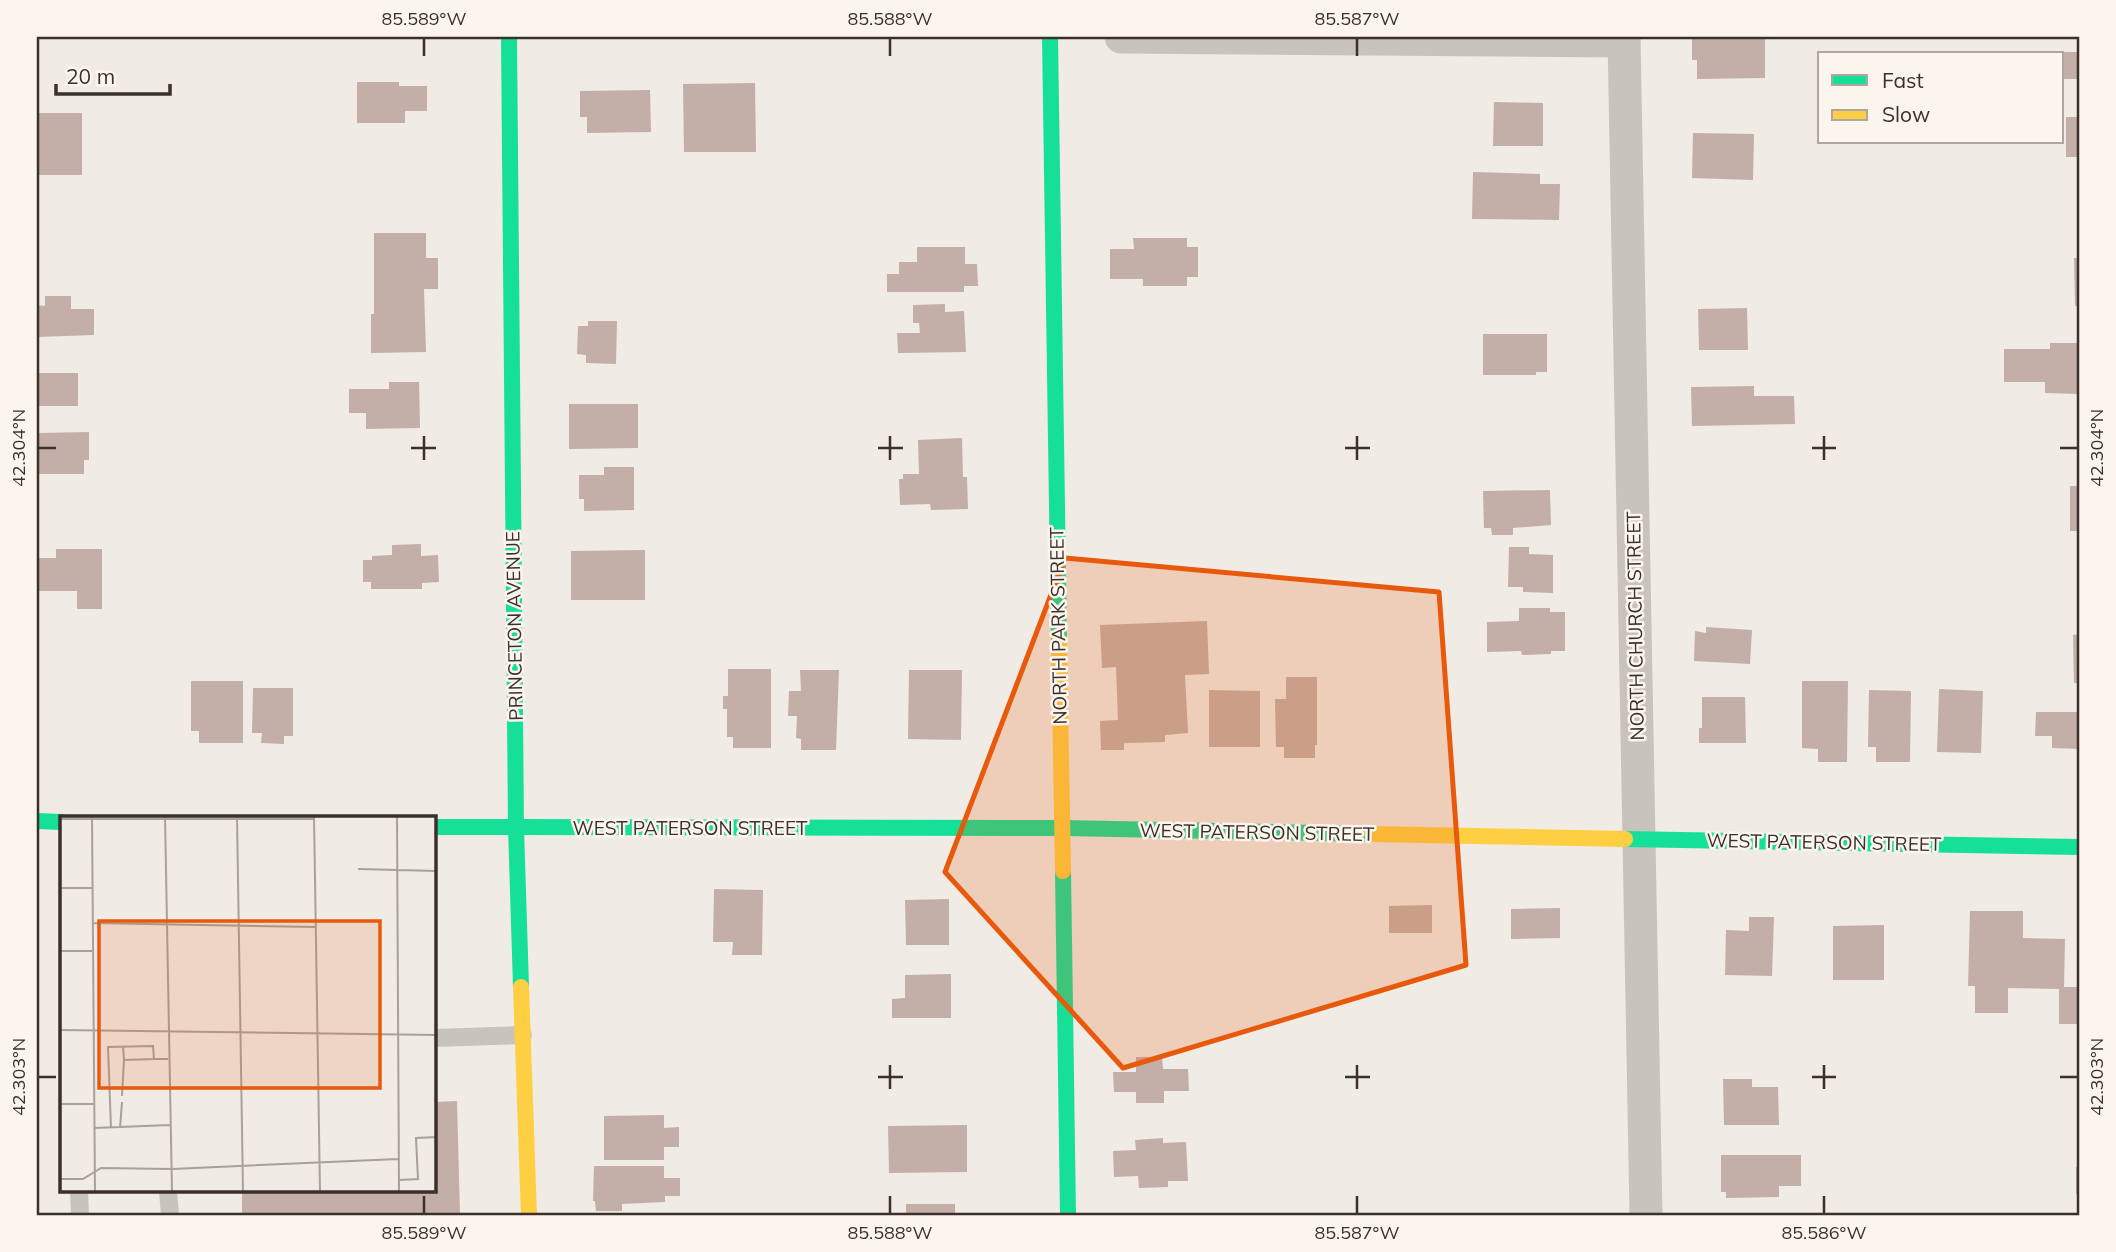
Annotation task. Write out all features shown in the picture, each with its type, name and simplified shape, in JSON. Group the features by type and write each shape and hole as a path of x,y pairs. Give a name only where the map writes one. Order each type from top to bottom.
{"street":[{"name":"PRINCETON AVENUE","path":"509,37 516,828 529,1215"},
{"name":"NORTH PARK STREET","path":"1050,37 1068,1215"},
{"path":"1121,37 1624,39"},
{"name":"NORTH CHURCH STREET","path":"1624,39 1646,1215"},
{"path":"37,821 60,821"},
{"name":"WEST PATERSON STREET","path":"436,827 1061,828 2079,847"}],"lane":[{"path":"436,1038 523,1035"},
{"path":"79,1192 80,1215"},
{"path":"168,1192 170,1215"}],"highlighted area":[{"path":"1065,558 1439,592 1466,965 1123,1068 945,872"}],"building":[{"path":"1692,37 1765,37 1765,78 1697,79 1697,60 1692,60"},
{"path":"2064,52 2079,52 2079,79 2064,79"},
{"path":"357,82 399,82 399,86 427,86 427,111 405,111 405,123 357,123"},
{"path":"755,83 756,152 684,152 683,84"},
{"path":"650,90 651,132 587,133 587,117 580,117 580,91"},
{"path":"1494,102 1543,103 1543,146 1493,146"},
{"path":"37,113 82,113 82,175 37,175"},
{"path":"2066,117 2079,117 2079,157 2066,157"},
{"path":"1693,133 1754,134 1753,180 1692,178"},
{"path":"1473,172 1540,174 1540,184 1560,184 1559,220 1472,219"},
{"path":"374,233 426,233 426,258 438,258 438,289 424,289 426,352 371,353"},
{"path":"1133,238 1187,238 1187,247 1198,247 1198,277 1187,277 1187,286 1143,286 1143,279 1110,279 1110,249 1134,249"},
{"path":"917,247 965,247 965,264 977,264 978,286 964,286 964,292 887,292 887,274 899,274 899,262 917,262"},
{"path":"2074,258 2079,258 2079,306 2075,306"},
{"path":"45,296 71,296 71,309 94,309 94,335 37,337 37,305 45,306"},
{"path":"945,304 945,312 964,311 966,352 898,353 897,333 920,333 919,323 913,323 913,305"},
{"path":"1747,308 1748,350 1699,350 1698,309"},
{"path":"588,321 617,321 616,364 586,363 586,355 577,354 578,326 588,326"},
{"path":"1483,334 1547,334 1547,372 1536,372 1536,375 1483,375"},
{"path":"2050,343 2079,343 2079,394 2045,393 2045,382 2004,382 2004,349 2050,349"},
{"path":"37,373 78,373 78,406 37,406"},
{"path":"389,382 419,382 420,428 366,429 366,413 349,413 349,389 389,389"},
{"path":"1754,386 1754,396 1794,396 1795,424 1692,426 1691,387"},
{"path":"569,404 638,404 638,448 569,449"},
{"path":"89,432 89,460 84,460 84,474 37,474 37,433"},
{"path":"962,438 963,477 967,477 968,509 931,510 930,504 900,505 899,479 903,479 903,474 919,474 918,440"},
{"path":"604,467 634,467 634,510 584,511 584,499 579,499 579,475 604,475"},
{"path":"2070,486 2079,486 2079,531 2070,531"},
{"path":"1550,490 1551,525 1513,528 1513,535 1492,535 1491,528 1484,528 1483,491"},
{"path":"421,544 421,556 438,555 439,582 422,583 422,589 371,589 371,582 363,582 363,560 372,560 372,556 392,555 392,545"},
{"path":"1509,547 1529,547 1529,554 1553,555 1553,593 1523,592 1523,587 1508,587"},
{"path":"56,549 102,549 102,609 77,609 77,591 37,591 37,558 56,558"},
{"path":"645,550 645,600 571,600 571,551"},
{"path":"1519,608 1550,608 1550,612 1565,612 1565,651 1522,655 1521,651 1487,652 1487,622 1519,621"},
{"path":"1207,621 1209,674 1185,675 1188,733 1165,735 1165,742 1124,743 1124,750 1101,750 1100,721 1118,720 1116,667 1102,668 1100,625"},
{"path":"1706,627 1752,630 1750,664 1694,661 1695,631 1706,633"},
{"path":"2079,634 2079,683 2074,683 2073,635"},
{"path":"728,669 771,669 771,748 733,748 733,737 727,737 727,709 723,709 723,696 728,696"},
{"path":"800,670 839,670 836,750 801,750 801,739 796,738 797,716 788,716 789,691 801,691"},
{"path":"909,670 962,670 961,740 908,739"},
{"path":"1286,677 1317,677 1315,758 1284,758 1284,747 1276,747 1275,699 1286,699"},
{"path":"191,681 243,681 243,743 199,743 199,731 191,731"},
{"path":"1802,681 1848,681 1847,762 1818,762 1818,749 1802,748"},
{"path":"253,688 293,688 293,736 284,736 284,744 261,743 262,733 252,733"},
{"path":"1939,689 1983,691 1981,753 1937,752"},
{"path":"1209,690 1260,691 1260,747 1209,747"},
{"path":"1869,690 1911,691 1910,762 1876,762 1876,747 1868,747"},
{"path":"1702,697 1745,697 1746,743 1699,743"},
{"path":"2036,712 2079,712 2079,749 2052,748 2052,736 2035,736"},
{"path":"714,889 763,890 762,955 732,955 733,942 713,942"},
{"path":"949,899 949,945 906,945 905,900"},
{"path":"1432,905 1432,933 1389,933 1389,906"},
{"path":"1560,908 1560,938 1511,939 1511,909"},
{"path":"1970,911 2023,911 2023,938 2065,939 2064,987 2078,987 2077,1024 2059,1024 2059,989 2008,988 2008,1013 1975,1013 1975,986 1968,986"},
{"path":"1749,917 1774,917 1772,976 1725,975 1726,930 1749,931"},
{"path":"1884,925 1884,980 1833,980 1833,926"},
{"path":"951,974 951,1018 892,1018 892,999 905,998 905,975"},
{"path":"1136,1057 1162,1057 1163,1069 1188,1069 1189,1091 1164,1091 1164,1103 1136,1103 1136,1092 1114,1092 1113,1072 1136,1072"},
{"path":"1723,1079 1752,1079 1752,1087 1778,1087 1779,1125 1724,1125"},
{"path":"457,1101 460,1215 242,1215 242,1192 436,1192 436,1102"},
{"path":"664,1115 664,1128 679,1127 679,1147 664,1147 664,1160 604,1160 604,1116"},
{"path":"967,1125 967,1172 889,1173 888,1126"},
{"path":"1163,1138 1163,1143 1186,1142 1188,1181 1168,1181 1168,1187 1139,1188 1138,1176 1114,1177 1113,1151 1136,1150 1135,1140"},
{"path":"1721,1155 1801,1155 1801,1186 1779,1186 1779,1197 1726,1198 1726,1192 1721,1192"},
{"path":"594,1166 664,1166 664,1178 680,1178 680,1196 665,1196 665,1202 622,1204 622,1211 596,1211 593,1201"},
{"path":"2076,1167 2079,1167 2079,1194 2076,1194"},
{"path":"906,1204 955,1204 955,1215 906,1215"}],"traffic: fast":[{"path":"509,37 516,828 521,987"},
{"path":"1050,37 1059,641"},
{"path":"37,821 60,822"},
{"path":"436,827 1061,828 1372,834"},
{"path":"1625,839 2079,847"},
{"path":"1063,871 1068,1215"}],"traffic: slow":[{"path":"1059,641 1063,871"},
{"path":"1372,834 1625,839"},
{"path":"521,987 529,1215"}]}
